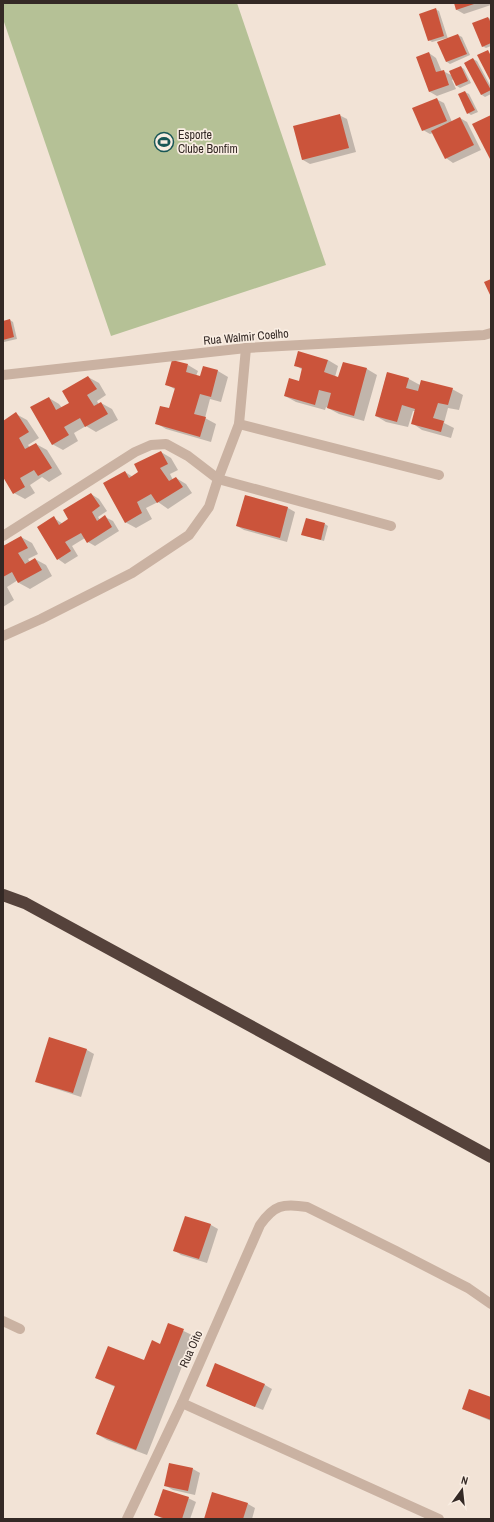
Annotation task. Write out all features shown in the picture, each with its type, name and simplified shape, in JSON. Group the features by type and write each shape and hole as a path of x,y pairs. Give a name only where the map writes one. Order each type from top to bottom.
{"highway":[{"path":"3,895 25,903 491,1157"}],"street":[{"name":"Rua Walmir Coelho","path":"3,375 246,348 484,335 491,333"},
{"path":"3,636 41,619 132,573 189,535 209,507 238,424 246,348"},
{"path":"238,424 439,475"},
{"path":"3,536 135,452 151,445 166,444 188,456 218,479 391,526"},
{"name":"Rua Oito","path":"127,1519 182,1403 260,1225 269,1213 279,1208 292,1205 307,1207 468,1288 491,1304"},
{"path":"3,1321 20,1329"},
{"path":"182,1403 439,1519"}],"green space":[{"name":"Esporte Clube Bonfim","path":"3,3 237,3 326,265 111,336 3,19"}],"building":[{"path":"454,3 477,3 456,10"},
{"path":"436,8 444,36 428,41 419,14"},
{"path":"488,17 491,23 491,43 482,47 472,23"},
{"path":"458,34 467,54 446,62 437,42"},
{"path":"488,50 491,56 491,82 477,55"},
{"path":"429,52 436,72 444,70 449,85 429,92 416,57"},
{"path":"473,58 491,90 481,95 464,63"},
{"path":"461,66 468,81 456,86 449,71"},
{"path":"465,91 475,110 467,114 458,94"},
{"path":"437,98 447,121 422,131 412,108"},
{"path":"340,114 349,148 302,160 293,126"},
{"path":"491,115 491,159 490,159 472,124"},
{"path":"460,117 474,145 445,159 431,131"},
{"path":"491,279 491,297 484,282"},
{"path":"10,319 14,337 3,340 3,321"},
{"path":"298,351 328,360 324,372 338,377 343,362 367,368 354,416 327,408 331,393 319,390 315,405 284,396 289,378 299,381 302,368 294,366"},
{"path":"172,360 188,364 186,372 200,376 203,366 218,370 211,397 200,394 194,414 206,417 200,437 155,424 160,406 169,408 175,388 165,385"},
{"path":"387,372 409,378 406,388 418,391 421,380 453,388 448,405 438,403 433,418 444,421 441,432 411,424 415,409 402,405 397,422 375,416"},
{"path":"88,376 97,389 87,395 94,406 101,402 108,414 85,427 80,418 64,427 69,435 52,445 30,407 49,397 56,410 69,403 62,391"},
{"path":"16,412 29,432 19,438 25,449 36,443 52,468 38,476 34,470 20,478 25,487 13,494 3,477 3,421"},
{"path":"161,451 168,464 160,468 169,481 176,477 183,487 157,503 151,494 137,502 142,513 125,523 103,483 125,471 129,478 138,472 134,464"},
{"path":"91,493 100,506 92,512 97,521 105,515 112,527 87,543 81,533 65,542 71,551 57,560 37,527 54,516 59,525 68,519 63,510"},
{"path":"245,495 288,507 280,538 236,526"},
{"path":"306,518 325,523 321,540 301,535"},
{"path":"21,536 28,548 18,553 25,564 35,558 42,570 18,583 12,572 3,577 3,546"},
{"path":"49,1037 87,1049 73,1093 35,1082"},
{"path":"185,1216 211,1224 199,1259 173,1251"},
{"path":"168,1323 184,1329 136,1450 96,1434 115,1386 95,1378 108,1346 144,1360 152,1340 160,1344"},
{"path":"215,1363 265,1384 255,1407 206,1386"},
{"path":"469,1389 491,1397 491,1420 462,1409"},
{"path":"169,1463 193,1468 188,1491 164,1486"},
{"path":"163,1489 189,1497 182,1519 166,1519 154,1515"},
{"path":"212,1492 248,1503 243,1519 204,1519"}],"place":[{"name":"Esporte Clube Bonfim","path":"164,142"}]}
